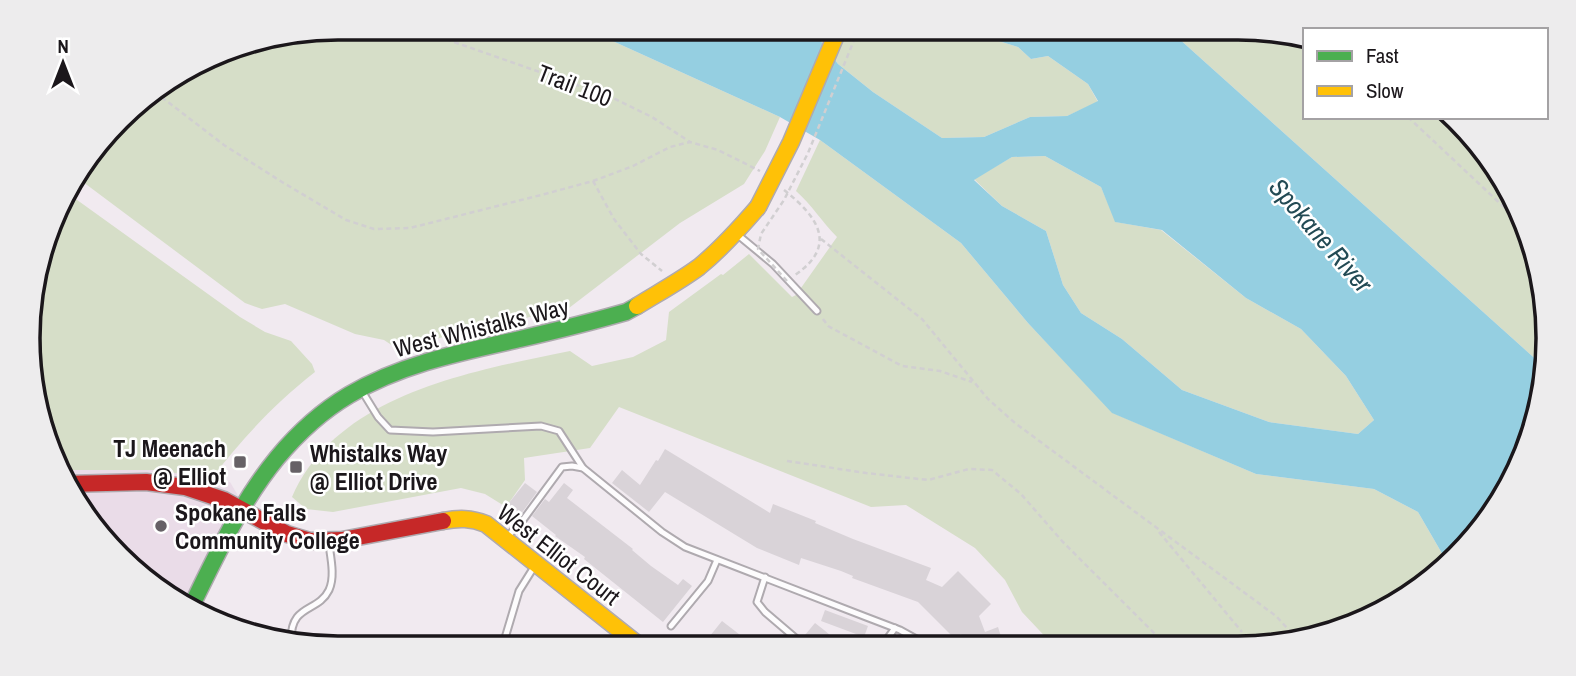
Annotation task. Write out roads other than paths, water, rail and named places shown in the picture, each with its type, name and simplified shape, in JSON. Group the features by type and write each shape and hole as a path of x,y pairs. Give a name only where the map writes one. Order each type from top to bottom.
{"main road":[{"name":"West Whistalks Way","path":"194,599 210,565 265,473 293,440 320,415 360,388 388,374 424,362 569,328 627,311 702,264 736,233 758,207 791,142 834,40"},
{"name":"West Elliot Court","path":"78,484 141,481 171,484 213,495 282,532 312,541 329,542 463,517 482,522 627,636"}],"lane":[{"path":"736,233 773,264 817,311"},
{"path":"360,388 378,417 390,430 433,432 541,426 559,431 583,468 662,532 685,547 910,636"},
{"path":"505,539 523,520 562,467 583,468"},
{"path":"291,632 297,616 325,597 330,587 332,565 329,542"},
{"path":"671,626 708,581 718,560"},
{"path":"506,636 519,591 536,564"},
{"path":"765,577 757,602 793,636"},
{"path":"889,636 895,628"}],"water":[{"name":"Spokane River","path":"610,40 820,40 838,64 873,92 942,138 984,137 1030,117 1067,116 1098,101 1088,84 1048,56 1031,59 1018,47 995,40 1180,40 1535,358 1526,415 1505,470 1486,503 1443,555 1418,512 1374,489 1256,474 1112,413 1028,323 961,243 820,140 780,117","holes":["1045,156 1101,187 1115,222 1162,230 1246,298 1301,329 1346,376 1374,420 1358,434 1269,422 1182,390 1122,339 1081,313 1063,285 1046,231 1002,206 974,180 1012,157"]}],"place":[{"name":"TJ Meenach @ Elliot","path":"240,462"},
{"name":"Whistalks Way @ Elliot Drive","path":"296,467"},
{"name":"Spokane Falls Community College","path":"161,526"}]}
